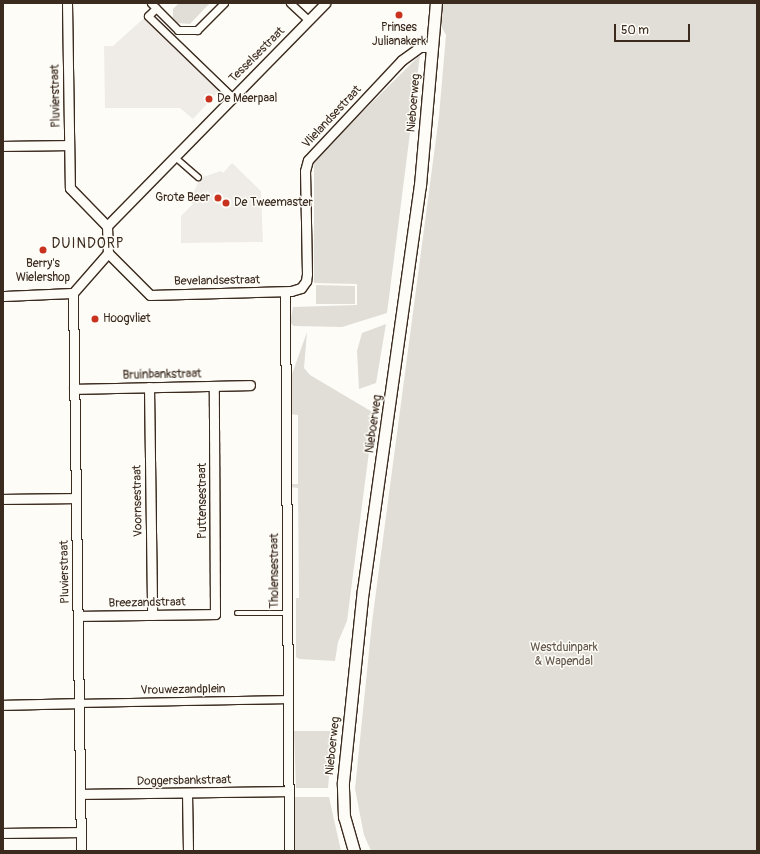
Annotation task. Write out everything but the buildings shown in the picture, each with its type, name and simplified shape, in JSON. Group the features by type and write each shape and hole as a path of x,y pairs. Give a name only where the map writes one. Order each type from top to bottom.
{"street":[{"name":"Pluvierstraat","path":"67,3 70,188 106,226"},
{"path":"224,3 198,30 178,30 153,5 148,16 232,97"},
{"path":"290,3 308,20"},
{"name":"Tesselsestraat","path":"106,226 325,3"},
{"name":"Nieboerweg","path":"354,850 344,817 343,782 363,590 420,185 436,3"},
{"name":"Vlielandsestraat","path":"285,292 296,291 306,280 305,171 312,154 402,60 420,47 432,46"},
{"path":"3,146 69,145"},
{"path":"3,296 73,293 108,253 106,226"},
{"name":"Bevelandsestraat","path":"108,253 150,295 285,292"},
{"name":"Tholensestraat","path":"285,292 289,851"},
{"name":"Pluvierstraat","path":"73,293 81,851"},
{"name":"Bruinbankstraat","path":"74,388 214,387 250,385"},
{"name":"Voornsestraat","path":"148,387 152,615"},
{"name":"Puttensestraat","path":"214,387 215,614"},
{"path":"3,499 76,498"},
{"name":"Breezandstraat","path":"78,616 215,614"},
{"name":"Vrouwezandplein","path":"79,703 288,699"},
{"path":"3,705 79,703"},
{"name":"Doggersbankstraat","path":"80,794 288,791"},
{"path":"187,793 188,851"},
{"path":"3,832 81,832"}],"lane":[{"path":"174,156 198,177"},
{"path":"237,613 287,613"}],"shaded area":[{"path":"144,18 220,90 193,119 180,108 105,108 104,46 113,46"},
{"name":"De Tweemaster","path":"232,163 261,191 263,242 181,243 181,216 193,204 190,201 200,178 221,171 223,173"}],"green space":[{"path":"179,3 210,3 190,24 178,23 173,18 173,9"},
{"name":"Westduinpark & Wapendal","path":"443,3 757,3 757,851 371,851 364,835 355,789 372,622 439,116 446,35 441,26"},
{"path":"420,55 387,313 342,327 294,326 290,323 293,307 357,305 357,284 314,283 314,160"},
{"path":"316,285 355,286 355,304 316,304"},
{"path":"386,324 376,383 359,389 357,351 362,333"},
{"path":"307,332 304,368 310,375 374,413 347,621 338,642 335,661 299,659 296,657 296,598 299,598 298,488 290,487 290,484 298,484 298,415 289,414 291,377"},
{"path":"294,731 333,731 328,788 296,788"},
{"path":"290,797 329,797 341,851 290,851"}],"place":[{"name":"Prinses Julianakerk","path":"399,15"},
{"name":"De Meerpaal","path":"209,99"},
{"name":"Grote Beer","path":"218,198"},
{"name":"De Tweemaster","path":"226,203"},
{"name":"Berry's Wielershop","path":"43,250"},
{"name":"Hoogvliet","path":"95,319"}],"district":[{"name":"DUINDORP","path":"88,244"}]}
